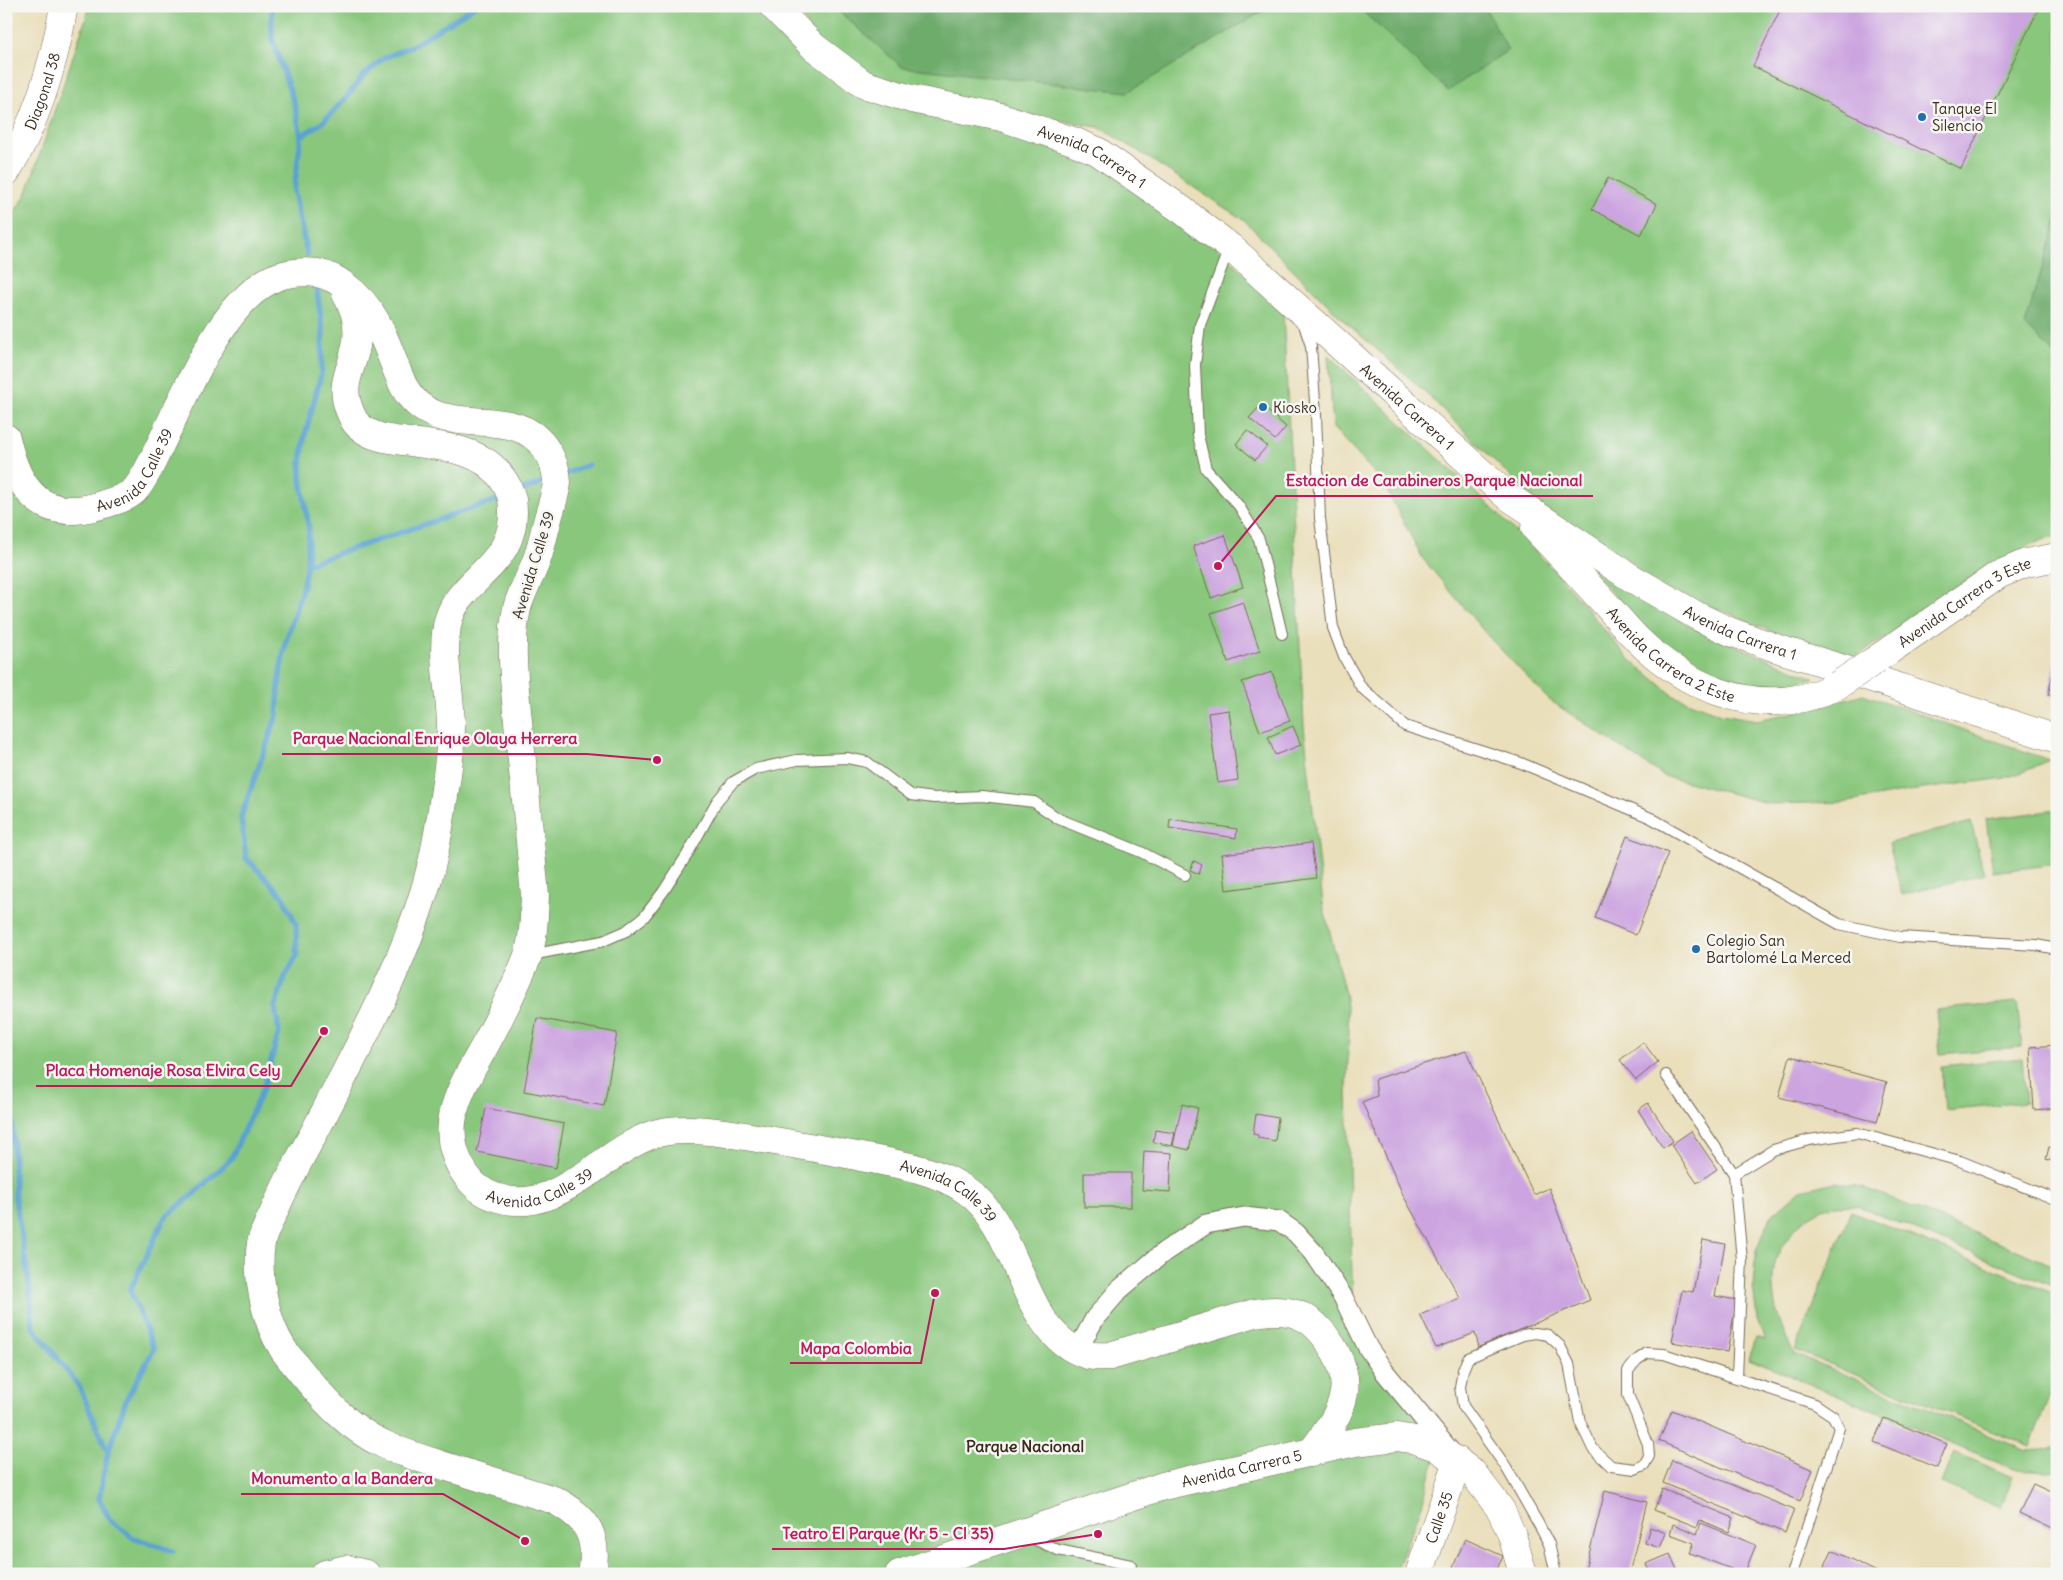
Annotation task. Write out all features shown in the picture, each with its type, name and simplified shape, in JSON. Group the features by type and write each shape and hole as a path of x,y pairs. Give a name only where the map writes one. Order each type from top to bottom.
{"street":[{"name":"Diagonal 38","path":"6,172 36,111 56,49 64,6"},
{"name":"Avenida Carrera 1","path":"774,6 814,47 862,84 911,99 1001,118 1073,141 1097,151 1175,205 1230,247 1506,495 1632,579 1699,617 1731,632 2057,739"},
{"name":"Avenida Calle 39","path":"6,438 16,473 33,496 52,509 84,511 116,501 133,492 148,471 194,376 226,322 242,302 257,288 271,279 288,274 320,274 337,280 360,298 368,308 385,339 404,388 422,408 444,419 510,425 524,430 535,437 546,449 556,477 538,556 518,606 512,639 534,895 534,918 528,956 490,1036 458,1094 451,1128 452,1142 457,1159 466,1175 476,1186 488,1194 502,1199 518,1201 536,1199 553,1194 625,1147 656,1134 697,1130 805,1146 917,1168 943,1178 969,1192 986,1210 1006,1244 1033,1302 1049,1327 1068,1346 1078,1351 1091,1356 1110,1356 1255,1313 1275,1310 1301,1316 1314,1323 1328,1338 1340,1361 1344,1377 1344,1393 1336,1414 1311,1453"},
{"path":"337,280 354,309 358,327 356,347 344,389 347,404 356,424 369,434 385,439 442,446 472,455 487,463 500,474 511,494 513,517 505,544 495,562 460,596 447,623 445,648 451,726 449,756 439,835 425,889 395,970 343,1078 285,1186 262,1239 259,1268 262,1291 282,1348 329,1405 355,1429 385,1445 432,1462 554,1500 573,1510 589,1529 594,1554 592,1574"},
{"name":"Avenida Carrera 2 Este","path":"1506,495 1638,640 1676,672 1713,690 1757,701 1793,700 1814,695 1838,684 1877,659"},
{"name":"Avenida Carrera 3 Este","path":"1877,659 1998,575 2026,562 2057,557"},
{"path":"1078,1351 1095,1318 1119,1290 1164,1252 1206,1224 1244,1217 1279,1221 1296,1233 1314,1253 1343,1297 1368,1348 1379,1364 1458,1461"},
{"name":"Avenida Carrera 5","path":"899,1574 1163,1486 1355,1442 1397,1437 1416,1440 1436,1447 1472,1472 1501,1510 1512,1535 1523,1574"},
{"name":"Calle 35","path":"1419,1574 1458,1461"},
{"path":"325,1574 346,1569 366,1574"}],"lane":[{"path":"1230,247 1200,325 1195,365 1198,435 1206,469 1239,506 1259,539 1282,634"},
{"path":"1300,310 1311,346 1320,518 1334,628 1344,656 1361,687 1405,726 1521,763 1651,818 1840,924 1900,938 2036,945 2057,949"},
{"path":"528,956 603,941 626,931 644,917 663,892 717,801 733,782 756,769 797,760 847,758 867,762 911,796 934,798 982,796 1034,802 1059,819 1141,852 1185,875"},
{"path":"1666,1075 1734,1174 1742,1260 1737,1377"},
{"path":"1734,1174 1773,1150 1809,1140 1856,1133 1960,1161 2057,1200"},
{"path":"1556,1574 1549,1544 1506,1467 1463,1406 1460,1387 1462,1370 1468,1358 1523,1335 1535,1333 1548,1335 1560,1346 1569,1364 1580,1422 1593,1449 1611,1466 1635,1470 1644,1464 1649,1456 1648,1444 1628,1395 1628,1371 1637,1360 1647,1353 1664,1354 1737,1377 1815,1404 1833,1416 1839,1428 1792,1574"},
{"path":"1019,1533 1058,1550 1131,1565"}],"green space":[{"path":"90,6 761,6 807,54 1084,150 1177,208 1283,311 1304,726 1323,904 1346,998 1349,1030 1347,1087 1353,1315 1386,1361 1445,1425 1422,1505 1395,1574 6,1574 6,224 26,195"},
{"path":"794,6 2057,6 2057,538 2045,539 2030,545 1957,586 1921,616 1853,658 1805,646 1731,614 1663,588 1557,520 1422,389 1342,319 1245,221 1098,127 1050,119 873,80 817,46 803,17"},
{"path":"833,6 1271,6 1128,92 902,67"},
{"path":"1357,6 1484,6 1508,50 1448,91"},
{"path":"2057,219 2057,357 2025,325"},
{"path":"1328,355 1494,510 1557,573 1627,657 1674,696 1721,714 1757,720 1815,708 1863,694 2049,760 2005,778 1909,791 1848,802 1771,804 1664,776 1548,699 1488,636 1423,559 1382,481 1333,428"},
{"path":"1582,560 1694,628 1814,678 1772,686 1746,687 1706,672 1685,660 1648,630"},
{"path":"2057,810 2057,864 1993,872 1986,819"},
{"path":"1971,822 1984,874 1902,895 1889,843"},
{"path":"2017,1002 2022,1047 1940,1054 1936,1010"},
{"path":"2022,1058 2026,1102 1945,1110 1941,1066"},
{"path":"1835,1182 1866,1188 2057,1267 2057,1288 1856,1205 1829,1207 1814,1213 1798,1226 1778,1254 1775,1263 1773,1287 1776,1310 1784,1333 1795,1354 2026,1450 2057,1448 2057,1470 2014,1469 1749,1359 1756,1337 1765,1340 1757,1319 1753,1286 1756,1251 1771,1216 1801,1190"},
{"path":"1851,1211 2057,1295 2057,1377 2030,1446 1795,1350"},
{"path":"1954,1452 2013,1477 2001,1508 1941,1483"}],"building":[{"name":"Tanque El Silencio","path":"1782,6 2040,6 1961,169 1753,66"},
{"path":"1608,178 1657,204 1641,235 1592,209"},
{"path":"1261,405 1286,427 1275,440 1249,418"},
{"path":"1247,430 1267,446 1255,460 1236,444"},
{"path":"1225,535 1243,587 1211,598 1193,546"},
{"path":"2057,579 2057,601 2052,600"},
{"path":"1243,602 1260,651 1228,662 1211,613"},
{"path":"2057,659 2057,697 2048,695"},
{"path":"1272,672 1290,721 1260,732 1242,682"},
{"path":"1229,710 1238,780 1218,783 1208,713"},
{"path":"1293,726 1301,745 1275,755 1268,737"},
{"path":"1170,819 1237,829 1236,838 1169,828"},
{"path":"1627,836 1668,853 1636,935 1595,918"},
{"path":"1311,843 1316,878 1226,890 1222,854"},
{"path":"1194,861 1202,865 1199,874 1190,870"},
{"path":"537,1018 617,1033 604,1106 524,1091"},
{"path":"1643,1042 1658,1062 1636,1080 1620,1060"},
{"path":"2057,1045 2057,1108 2034,1110 2030,1047"},
{"path":"1466,1051 1534,1195 1549,1188 1590,1300 1479,1347 1475,1333 1436,1348 1420,1315 1460,1298 1404,1197 1362,1102 1377,1096 1375,1079"},
{"path":"1790,1056 1887,1082 1877,1122 1779,1097"},
{"path":"1648,1103 1673,1141 1663,1148 1638,1110"},
{"path":"1182,1104 1198,1108 1189,1150 1173,1146"},
{"path":"486,1108 564,1124 556,1168 477,1152"},
{"path":"1256,1114 1278,1118 1275,1141 1258,1138 1258,1135 1253,1134"},
{"path":"1155,1130 1175,1133 1172,1146 1153,1142"},
{"path":"1691,1131 1717,1169 1697,1183 1671,1145"},
{"path":"2049,1147 2057,1149 2055,1162 2046,1159"},
{"path":"1144,1151 1172,1153 1170,1192 1142,1190"},
{"path":"1084,1173 1131,1173 1131,1207 1084,1207"},
{"path":"1703,1240 1725,1244 1715,1296 1737,1300 1727,1352 1672,1342 1682,1290 1693,1292"},
{"path":"1672,1410 1813,1470 1800,1501 1659,1441"},
{"path":"1884,1418 1947,1444 1937,1468 1874,1442"},
{"path":"1672,1460 1794,1510 1785,1533 1663,1483"},
{"path":"2033,1484 2057,1495 2057,1531 2019,1513"},
{"path":"1662,1489 1734,1518 1729,1532 1700,1520 1697,1527 1654,1510"},
{"path":"1605,1491 1647,1502 1629,1574 1584,1574"},
{"path":"1701,1523 1756,1545 1744,1574 1690,1553 1694,1543 1670,1534 1673,1524 1697,1534"},
{"path":"1650,1527 1666,1533 1660,1548 1645,1543"},
{"path":"1465,1539 1503,1556 1495,1574 1450,1574"},
{"path":"1832,1550 1881,1574 1821,1574"},
{"path":"1670,1554 1679,1574 1650,1574 1646,1564"}],"waterway":[{"path":"272,6 272,38 295,106 301,136 294,191 307,254"},
{"path":"301,136 322,123 347,97 363,76 384,58 414,45 475,6"},
{"path":"173,1551 132,1537 110,1520 99,1499 108,1452 126,1400 154,1349 130,1290 165,1217 189,1198 231,1159 264,1086 279,1032 275,1006 285,977 297,956 296,924 282,895 246,858 241,817 277,715 280,673 286,641 302,589 307,564 309,528 301,479 301,462 305,435 321,375 323,333 317,291"},
{"path":"565,474 588,465"},
{"path":"518,492 549,480"},
{"path":"307,564 503,498"},
{"path":"6,1029 10,1061 15,1198 29,1282 33,1327 79,1386 108,1452"}],"place":[{"name":"Tanque El Silencio","path":"1922,117"},
{"name":"Kiosko","path":"1263,407"},
{"name":"Estacion de Carabineros Parque Nacional","path":"1218,566"},
{"name":"Parque Nacional Enrique Olaya Herrera","path":"657,760"},
{"name":"Colegio San Bartolomé La Merced","path":"1696,949"},
{"name":"Placa Homenaje Rosa Elvira Cely","path":"324,1031"},
{"name":"Mapa Colombia","path":"935,1293"},
{"name":"Teatro El Parque (Kr 5 - Cl 35)","path":"1098,1534"},
{"name":"Monumento a la Bandera","path":"525,1541"}],"district":[{"name":"Parque Nacional","path":"1025,1446"}]}
